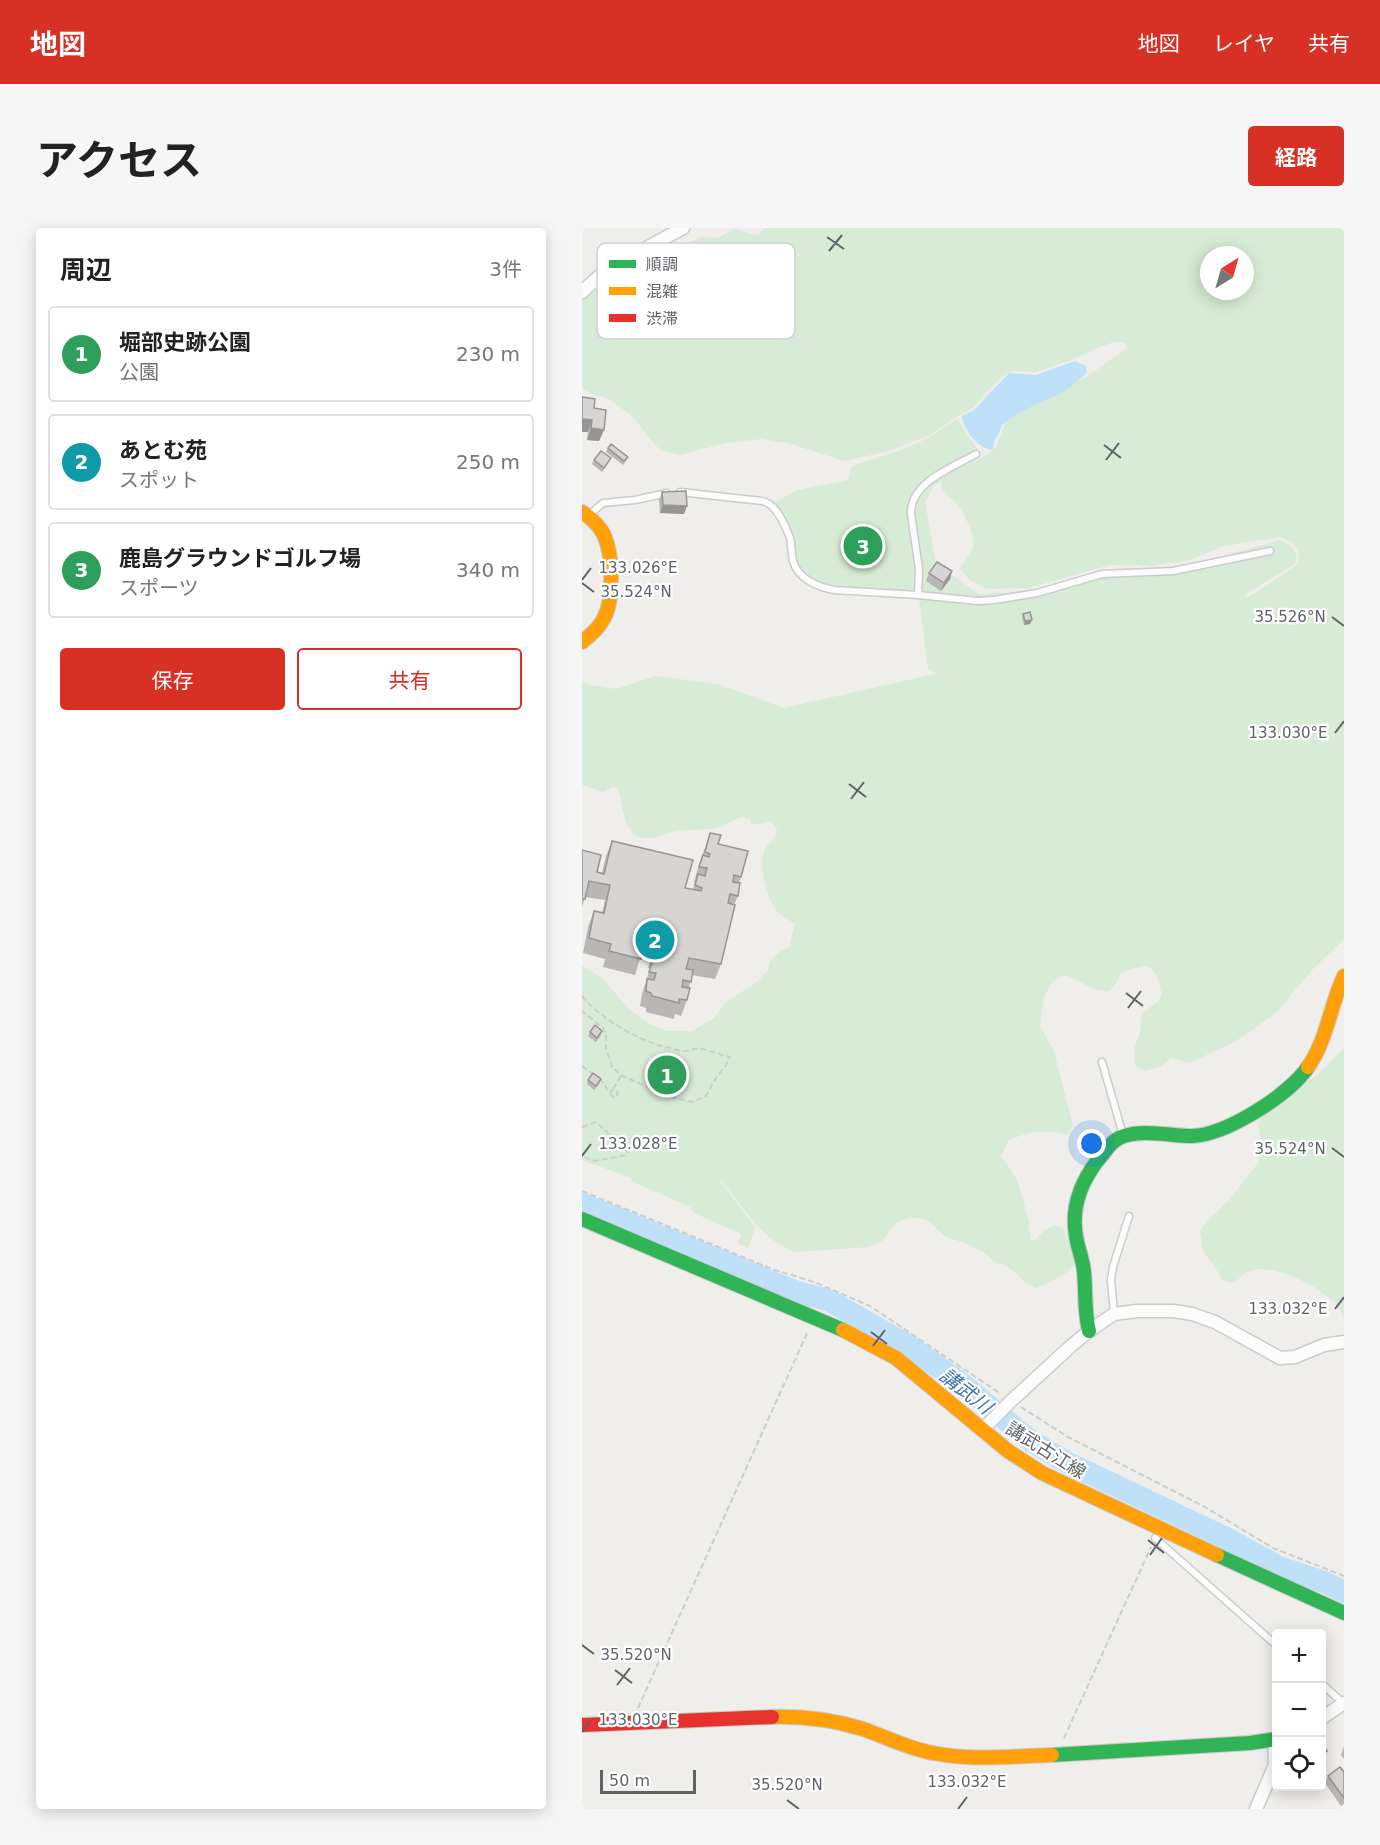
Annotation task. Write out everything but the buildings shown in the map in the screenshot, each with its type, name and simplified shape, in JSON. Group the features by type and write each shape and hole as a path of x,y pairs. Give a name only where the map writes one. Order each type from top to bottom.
{"street":[{"path":"656,243 683,228"},
{"path":"582,292 597,278"},
{"path":"582,642 604,619 609,604 610,568 610,551 607,540 596,523 585,514"},
{"path":"1089,1331 1084,1318 1084,1269 1076,1238 1074,1213 1088,1174 1110,1146 1123,1136 1202,1135 1214,1132 1262,1107 1290,1087 1307,1071 1317,1055 1344,976"},
{"name":"講武古江線","path":"582,1219 856,1336 896,1358 986,1426 1008,1451 1042,1473 1344,1613"},
{"path":"986,1426 1008,1403 1089,1331 1114,1314 1137,1311 1174,1311 1192,1314 1215,1322 1280,1358 1295,1357 1324,1345 1344,1342"},
{"path":"1326,1715 1344,1703"},
{"path":"582,1725 796,1716 834,1721 930,1753 955,1757 1058,1755 1272,1740"},
{"path":"1256,1809 1272,1772"}],"lane":[{"path":"918,594 919,569 911,506 915,496 926,483 976,454"},
{"path":"585,514 603,503 677,492 767,502 774,507 789,537 797,570 811,582 834,590 918,594 978,601 1014,598 1037,593 1102,574 1173,571 1270,551"},
{"path":"1102,1062 1123,1136"},
{"path":"1114,1314 1111,1280 1129,1216"},
{"path":"1155,1538 1272,1641"},
{"path":"1326,1687 1344,1703"}],"path":[{"path":"582,996 610,1021 636,1036 667,1048 684,1051 700,1048 730,1056 706,1096 692,1102 667,1096 621,1075 612,1067 603,1028 582,1011"},
{"path":"582,1004 586,1001"},
{"path":"582,1066 603,1082 607,1091 616,1097 618,1093 613,1089"},
{"path":"610,1093 621,1075"},
{"path":"582,1127 596,1122 628,1152 626,1155 594,1161 582,1156"},
{"path":"582,1191 772,1269 814,1282 870,1306 1008,1403 1068,1437 1205,1507 1273,1548 1344,1576"},
{"path":"633,1723 639,1704 814,1317"},
{"path":"1058,1755 1059,1748 1155,1538"}],"green space":[{"path":"765,228 1344,228 1344,939 1311,971 1276,1013 1236,1041 1190,1063 1171,1058 1160,1067 1144,1071 1135,1065 1134,1049 1140,1032 1142,1014 1162,995 1154,971 1150,968 1139,967 1121,973 1109,991 1096,990 1066,975 1053,981 1044,996 1040,1026 1054,1051 1073,1126 1068,1135 1038,1132 1009,1140 1001,1156 1017,1179 1029,1221 1030,1239 1034,1241 1043,1231 1051,1227 1062,1228 1076,1260 1065,1274 1037,1288 1026,1283 1016,1273 1005,1265 995,1262 985,1253 946,1237 927,1220 910,1217 896,1223 882,1241 869,1247 795,1252 781,1245 760,1228 716,1175 755,1228 748,1248 738,1243 741,1234 694,1213 690,1207 631,1181 631,1178 582,1160 582,966 601,977 629,1009 649,1024 667,1031 692,1031 714,1018 725,1003 758,981 768,970 772,959 789,947 795,924 776,910 764,880 763,855 775,837 777,829 770,821 751,824 750,819 742,817 724,826 641,838 634,834 626,822 618,789 613,787 603,792 582,785 582,681 591,685 616,689 655,676 718,684 784,708 939,673 928,669 919,599 910,592 846,590 829,587 814,582 802,574 795,563 791,530 775,502 798,490 848,480 852,466 913,445 957,419 980,453 958,470 988,454 996,446 1005,424 1029,403 1089,375 1127,348 1125,343 1114,342 1036,372 1012,371 988,390 973,408 928,436 885,452 844,461 788,443 761,439 726,443 680,455 662,451 633,417 609,399 590,393 582,387 582,299 597,285 597,339 795,339 795,243 690,243 701,237 718,238 733,229 758,235","holes":["947,477 942,481 941,487 960,508 973,538 973,548 960,569 971,581 987,589 1029,588 1110,565 1153,566 1190,560 1223,546 1280,537 1294,543 1299,555 1296,566 1247,598 1244,595 1295,564 1297,556 1285,542 1279,540 1199,563 1155,568 1113,569 1029,591 979,594 936,564 925,502 934,486"]},
{"path":"1344,1048 1344,1320 1338,1307 1321,1292 1284,1273 1259,1269 1247,1272 1234,1283 1224,1281 1203,1250 1200,1231 1229,1200 1258,1163 1262,1146 1258,1124 1267,1106 1316,1076"}],"water":[{"path":"1075,361 1086,366 1087,373 1064,392 1024,410 1003,424 994,442 993,450 977,443 968,432 962,416 974,410 1009,373 1036,375"}],"waterway":[{"name":"講武川","path":"582,1204 797,1292 828,1300 906,1344 961,1383 1031,1441 1066,1462 1226,1538 1279,1567 1324,1582 1344,1592"}],"traffic: fast":[{"path":"1089,1331 1083,1263 1076,1236 1075,1215 1082,1186 1106,1149 1120,1138 1132,1134 1192,1136 1222,1129 1272,1101 1299,1078 1308,1067"},
{"path":"582,1219 843,1330"},
{"path":"1217,1555 1344,1613"},
{"path":"1052,1755 1250,1743 1272,1740"}],"traffic: slow":[{"path":"582,512 600,528 604,535 609,554 611,577 611,589 604,618 582,642"},
{"path":"1308,1067 1320,1046 1344,976"},
{"path":"843,1330 896,1358 1008,1451 1042,1473 1217,1555"},
{"path":"772,1717 807,1718 841,1723 915,1749 962,1757 1052,1755"}],"traffic: jam":[{"path":"582,1725 772,1717"}],"place":[{"name":"鹿島グラウンドゴルフ場","path":"863,546"},
{"name":"あとむ苑","path":"655,940"},
{"name":"堀部史跡公園","path":"667,1075"}]}
